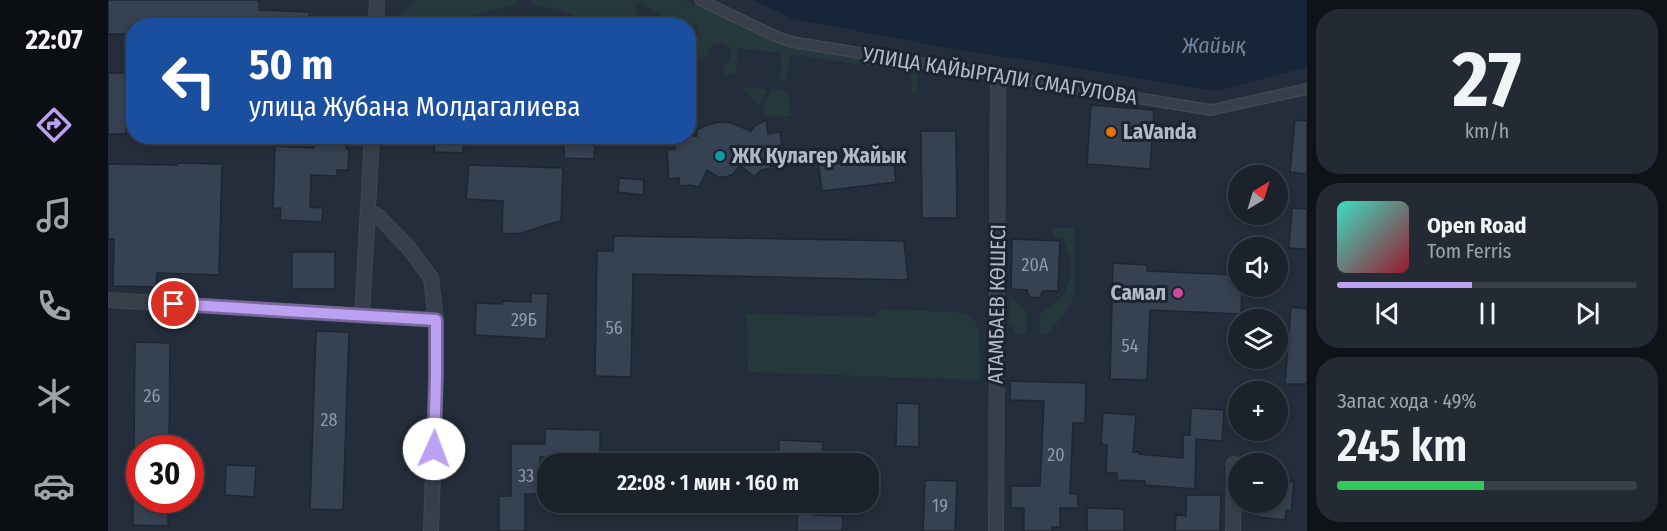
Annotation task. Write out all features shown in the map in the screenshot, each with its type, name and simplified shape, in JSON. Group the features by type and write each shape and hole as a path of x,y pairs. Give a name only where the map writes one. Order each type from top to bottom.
{"street":[{"path":"376,18 377,0"},
{"name":"УЛИЦА КАЙЫРГАЛИ СМАГУЛОВА","path":"700,0 792,42 1211,110 1307,89"},
{"name":"АТАМБАЕВ КӨШЕСІ","path":"996,531 998,76"},
{"path":"362,316 372,144"},
{"path":"369,212 378,216 408,247 431,278 436,320 431,531"},
{"path":"108,300 436,320"},
{"path":"1233,513 1233,531"}],"green space":[{"path":"417,0 517,0 517,5 493,9 468,18 399,18"},
{"path":"532,0 636,0 635,18 579,18 562,10 532,5"},
{"path":"637,0 685,0 796,48 918,67 916,94 911,93 912,73 790,54 786,82 780,81 782,53 738,48 736,75 724,74 724,67 729,61 731,50 724,43 713,44 708,49 708,56 699,60 696,18 661,18 661,14"},
{"path":"743,88 767,89 759,106"},
{"path":"771,89 784,90 788,94 791,116 766,117 763,109"},
{"path":"1053,228 1074,228 1074,297 1061,318 1047,334 1040,334 1040,314 1063,296 1071,278 1071,257 1062,237 1053,237"},
{"path":"1009,294 1027,312 1027,334 1013,334 1013,326 1009,325"},
{"path":"886,309 965,313 974,320 979,330 980,380 748,372 747,314 874,317 878,311"}],"water":[{"name":"Жайық","path":"752,0 1307,0 1307,67 1217,91 938,46 794,19"}],"building":[{"path":"108,0 259,0 259,10 309,12 309,18 126,18 126,34 108,34"},
{"path":"108,73 126,73 126,134 108,134"},
{"path":"1091,105 1154,110 1150,169 1087,164"},
{"name":"ЖК Кулагер Жайык","path":"766,120 768,134 780,132 782,145 777,146 780,162 770,164 771,168 761,170 754,177 740,165 732,175 725,177 718,177 707,170 699,187 680,186 679,178 669,179 667,150 675,149 675,144 696,144 697,130 719,122 731,123 751,131 756,125"},
{"path":"1295,120 1307,121 1307,174 1290,172"},
{"path":"921,131 956,131 957,218 922,218"},
{"path":"314,144 346,144 346,149 349,149 348,170 337,170 337,176 311,175 310,207 323,208 322,222 280,220 281,208 273,208 275,146 314,148"},
{"path":"434,144 464,144 463,153 434,152"},
{"path":"564,144 595,144 594,159 564,158"},
{"path":"892,150 896,182 822,191 818,160"},
{"path":"178,163 222,164 219,275 157,273 156,287 113,286 114,239 108,239 108,164 177,165"},
{"path":"469,165 563,168 561,221 522,233 502,234 503,201 466,199"},
{"path":"619,178 644,180 643,195 618,192"},
{"path":"1292,208 1307,209 1307,249 1289,248"},
{"path":"614,236 904,241 908,280 633,274 631,377 595,376 597,251 613,251"},
{"path":"1012,239 1060,241 1058,291 1043,291 1040,297 1034,298 1029,296 1027,290 1011,289"},
{"path":"292,252 335,252 335,289 292,289"},
{"path":"1113,263 1147,265 1147,271 1228,275 1228,297 1242,297 1241,309 1228,309 1228,313 1150,310 1147,380 1110,379"},
{"path":"531,293 548,294 546,339 475,335 476,303 531,302"},
{"path":"1291,307 1307,309 1307,384 1288,384 1288,381 1285,381 1288,369"},
{"path":"316,331 349,332 343,510 310,509"},
{"path":"135,342 170,343 169,435 134,435"},
{"path":"1010,381 1086,383 1085,423 1073,423 1070,494 1078,494 1078,508 1060,508 1060,527 1052,527 1052,531 1024,531 1024,508 1011,508 1011,486 1040,486 1044,401 1010,400"},
{"path":"897,403 919,404 919,447 896,446"},
{"path":"1191,408 1224,410 1222,441 1196,439 1195,489 1145,485 1145,481 1117,480 1117,473 1106,473 1107,445 1101,444 1103,413 1136,415 1133,452 1183,458 1183,435 1190,435"},
{"path":"545,429 600,430 600,453 537,453 537,494 525,494 525,531 499,531 499,496 511,496 511,444 545,444"},
{"path":"779,440 823,442 822,453 778,453"},
{"path":"226,465 256,466 254,497 225,495"},
{"path":"925,480 957,481 955,531 923,531"},
{"path":"1288,481 1294,482 1291,511 1288,510"},
{"path":"1186,495 1221,495 1220,531 1175,531 1176,515 1186,516"},
{"path":"1087,508 1124,509 1124,531 1087,531"},
{"path":"133,513 168,513 168,526 133,525"},
{"path":"798,513 843,516 842,531 797,531"},
{"path":"1258,513 1286,513 1285,520 1258,517"}],"place":[{"name":"LaVanda","path":"1111,132"},
{"name":"ЖК Кулагер Жайык","path":"720,156"},
{"name":"Самал","path":"1178,293"}],"route":[{"path":"174,304 436,320 434,449"}]}
